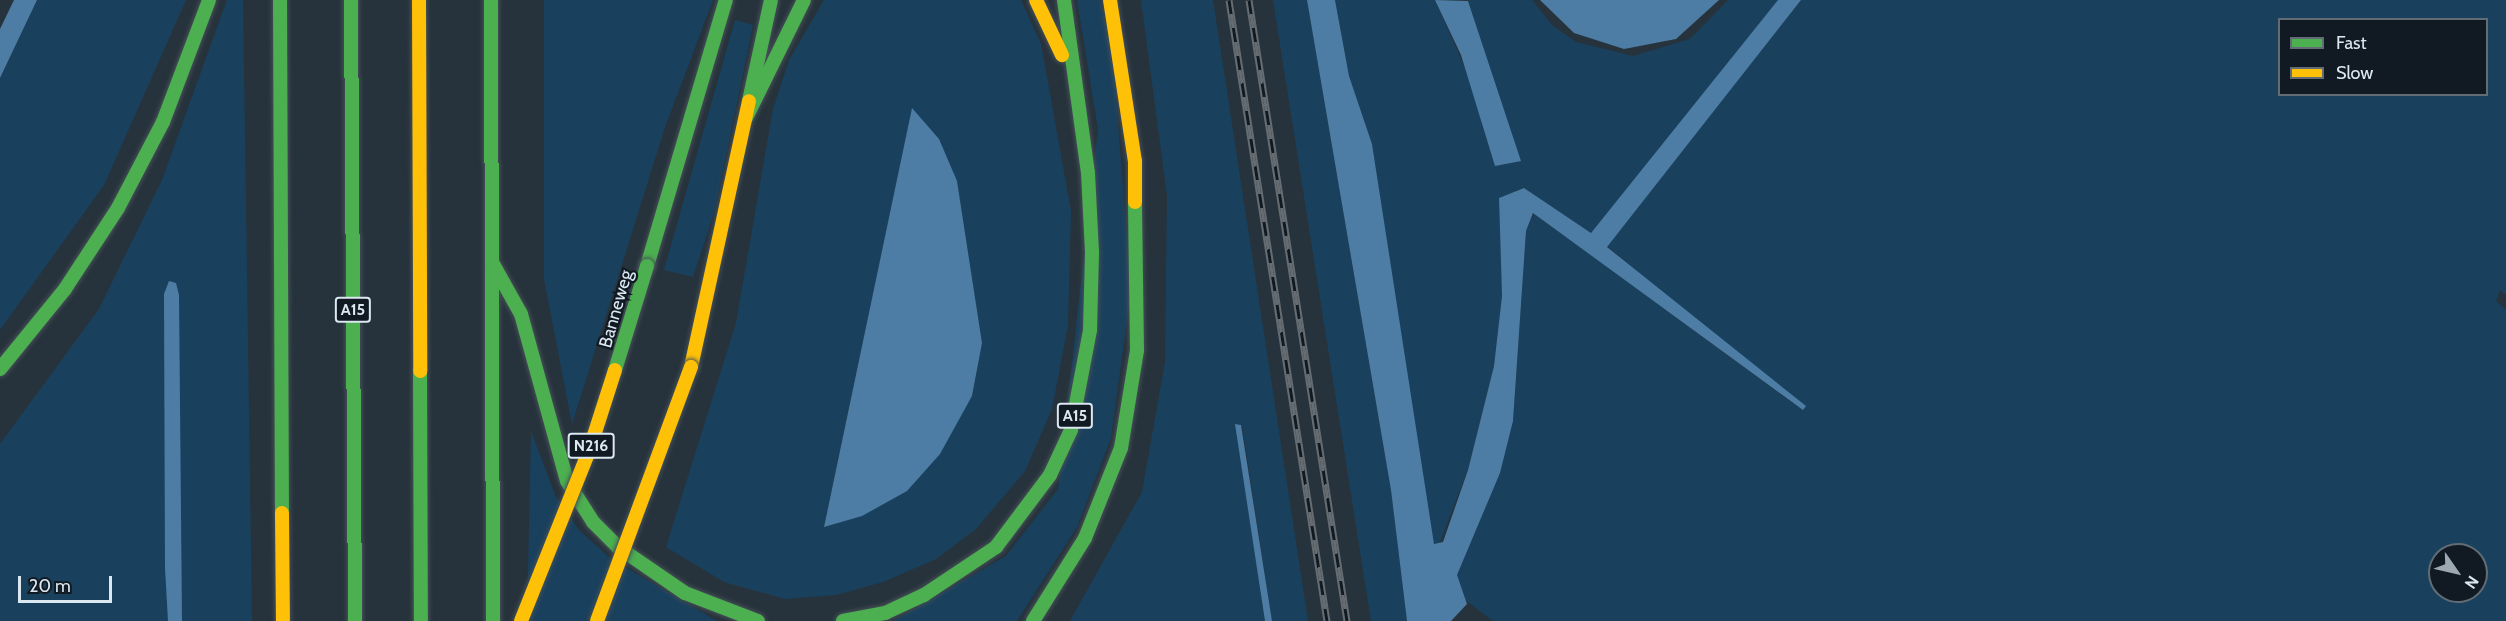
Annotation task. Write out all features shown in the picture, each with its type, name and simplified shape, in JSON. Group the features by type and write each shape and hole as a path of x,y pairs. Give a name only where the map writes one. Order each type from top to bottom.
{"main road":[{"path":"0,369 65,289 118,208 163,122 209,0"},
{"path":"280,0 283,621"},
{"name":"A15","path":"351,0 355,621"},
{"path":"419,0 421,621"},
{"path":"491,0 493,621"},
{"name":"Banneweg","path":"521,621 589,451 726,0"},
{"path":"597,621 691,367 771,0"},
{"path":"746,118 804,0"},
{"name":"A15","path":"1036,0 1079,92"},
{"name":"A15","path":"843,621 885,613 924,595 963,574 996,547 1050,475 1071,430 1090,330 1092,263 1079,92 1064,0"},
{"path":"1033,621 1085,538 1105,493 1121,448 1137,350 1135,161 1110,0"},
{"path":"492,263 521,314 567,481 593,522 618,548 685,593 758,621"}],"shaded area":[{"path":"14,0 37,0 0,78 0,29"},
{"path":"37,0 186,0 104,185 0,330 0,78"},
{"path":"227,0 243,0 252,621 0,621 0,444 99,309 162,180"},
{"path":"544,0 713,0 665,127 572,424 544,279"},
{"path":"824,0 1021,0 1041,44 1071,211 1068,325 1052,409 1025,471 976,529 936,559 883,582 836,595 785,599 724,582 666,547 736,323 773,109 789,60","holes":["912,109 957,181 982,343 972,397 824,526"]},
{"path":"1077,0 1100,0 1113,58 1131,291 1111,438 1077,527 1017,621 893,621 1006,556 1058,489 1098,129"},
{"path":"1141,0 1213,0 1308,621 1272,621 1242,425 1236,424 1265,621 1070,621 1142,492 1165,362 1167,195"},
{"path":"1273,0 1307,0 1391,490 1407,621 1371,621"},
{"path":"1307,0 1335,0 1349,76 1372,144 1434,544 1443,542 1468,470 1494,366 1502,296 1499,198 1524,188 1591,233 1778,0 1801,0 1607,247 1806,406 1803,410 1533,213 1526,231 1513,421 1500,473 1457,575 1467,604 1451,621 1407,621 1391,490"},
{"path":"1335,0 1435,0 1470,79 1521,161 1468,0 1532,0 1552,25 1576,42 1633,56 1690,39 1728,0 1778,0 1591,233 1524,188 1499,198 1502,296 1494,366 1468,469 1439,545 1432,542 1372,144 1349,76"},
{"path":"1435,0 1468,1 1521,161 1495,166 1461,55"},
{"path":"1540,0 1719,0 1676,39 1624,49 1574,33"},
{"path":"1801,0 2506,0 2506,295 2500,290 2496,301 2506,310 2506,621 1493,621 1460,596 1457,575 1500,473 1513,421 1526,231 1534,213 1802,410 1607,246"},
{"path":"735,20 753,25 714,213 693,277 664,270"},
{"path":"912,108 939,139 957,181 982,343 972,396 940,454 907,491 862,516 824,527"},
{"path":"169,281 176,283 179,295 182,621 168,621 165,568 164,294"},
{"path":"1235,424 1241,425 1272,621 1265,621"},
{"path":"531,431 555,495 578,529 611,559 717,621 527,621"}],"railway":[{"path":"1229,0 1327,621"},
{"path":"1249,0 1347,621"}],"traffic: fast":[{"path":"0,369 65,289 118,208 163,122 209,0"},
{"path":"280,0 282,513"},
{"path":"351,0 355,621"},
{"path":"491,0 493,621"},
{"path":"647,266 726,0"},
{"path":"749,101 771,0"},
{"path":"746,118 804,0"},
{"path":"843,621 885,613 924,595 996,547 1050,475 1071,430 1090,330 1092,252 1088,173 1064,0"},
{"path":"1033,621 1085,538 1121,448 1137,350 1135,202"},
{"path":"493,264 521,314 567,481 593,522 618,547 685,593 758,621"},
{"path":"615,370 647,266"},
{"path":"420,371 421,621"}],"traffic: slow":[{"path":"419,0 420,371"},
{"path":"1036,0 1062,55"},
{"path":"1110,0 1135,161 1135,202"},
{"path":"691,367 749,101"},
{"path":"597,621 691,367"},
{"path":"521,621 589,451 615,370"},
{"path":"282,513 283,621"}]}
